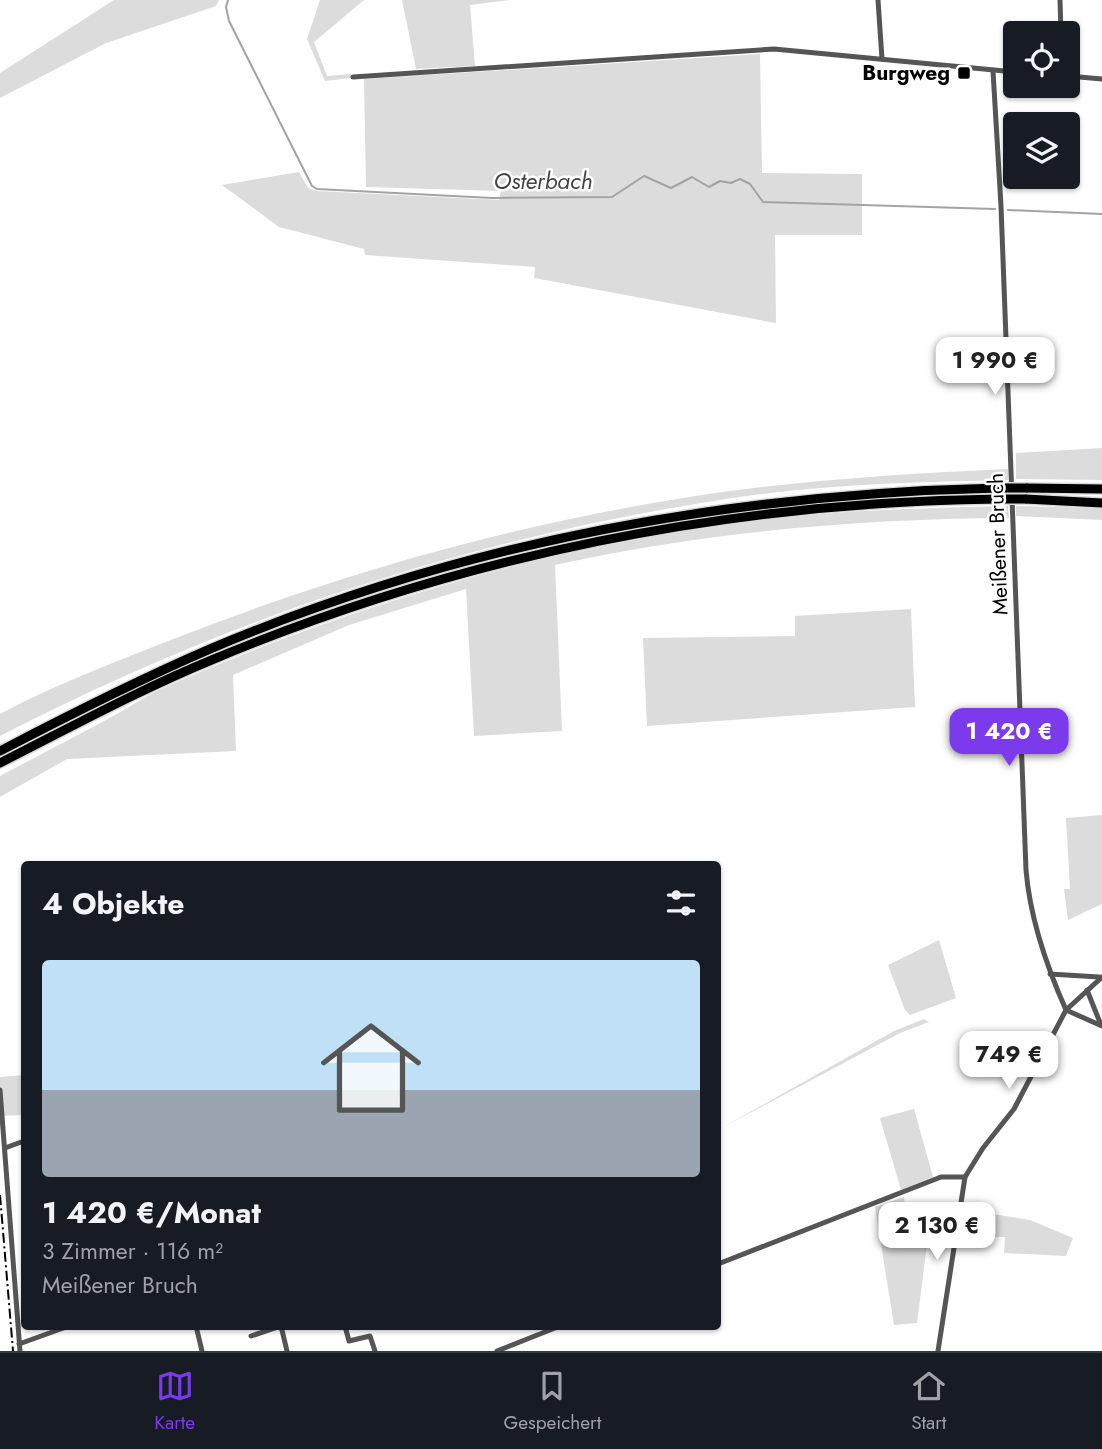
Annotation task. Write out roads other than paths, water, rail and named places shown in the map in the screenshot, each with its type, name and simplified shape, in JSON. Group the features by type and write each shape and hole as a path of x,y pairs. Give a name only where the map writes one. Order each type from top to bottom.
{"highway":[{"path":"0,751 116,691 211,649 344,598 465,561 582,533 705,511 853,495 999,488 1102,489"},
{"path":"0,763 111,705 215,659 347,609 468,571 583,544 707,521 865,504 999,499 1102,503"}],"street":[{"path":"878,0 882,59"},
{"path":"1060,0 1061,21"},
{"path":"353,77 774,48 1003,71"},
{"name":"Meißener Bruch","path":"993,71 1001,206 1028,899 1050,974 1066,1010"},
{"path":"1080,77 1102,79"},
{"path":"1050,974 1101,977"},
{"path":"937,1351 965,1177 983,1148 1014,1110 1066,1010 1101,977"},
{"path":"1087,990 1101,1025"},
{"path":"1066,1010 1101,1025"},
{"path":"0,1090 20,1348 60,1330"},
{"path":"5,1149 21,1142"},
{"path":"721,1263 941,1177 965,1177"},
{"path":"16,1312 21,1310"},
{"path":"197,1330 202,1351"},
{"path":"251,1336 269,1330"},
{"path":"282,1330 287,1351"},
{"path":"346,1330 349,1341 370,1336 374,1351"},
{"path":"497,1351 550,1330"}],"waterway":[{"name":"Osterbach","path":"228,0 226,7 229,21 312,186 317,189 492,198 612,197 644,176 671,188 692,177 709,187 720,181 731,183 740,179 750,184 763,202 995,209"},
{"name":"Osterbach","path":"1008,210 1102,214"}],"railway":[{"path":"0,1195 13,1351"}],"place":[{"name":"Burgweg","path":"964,73"}]}
